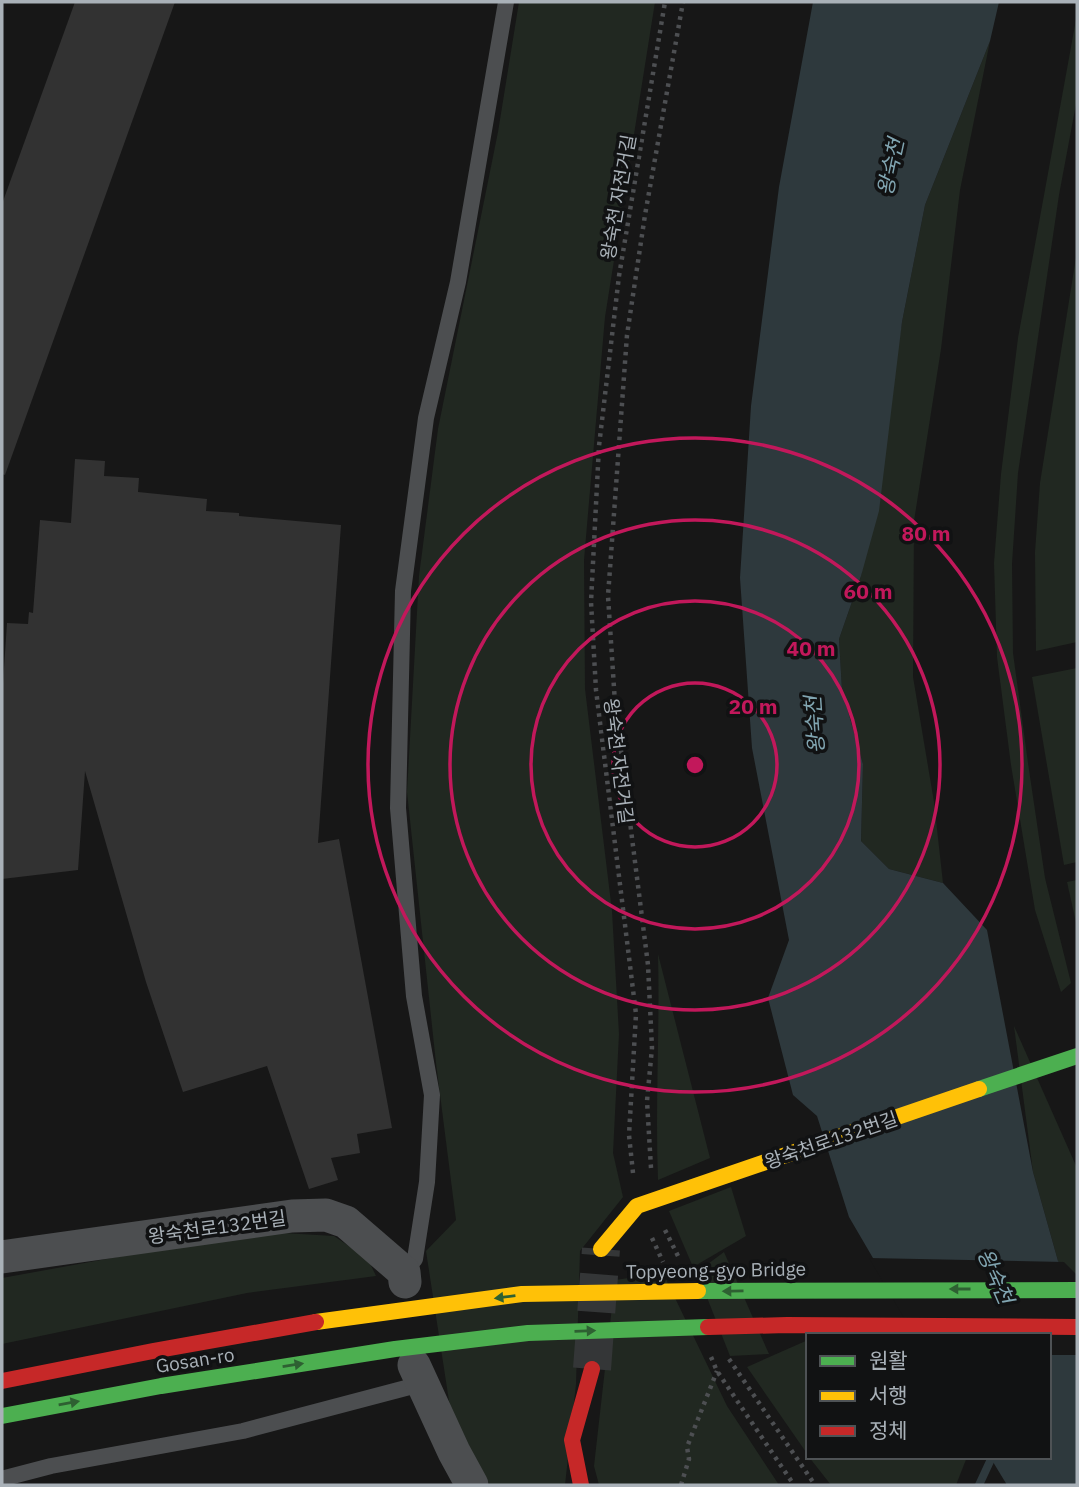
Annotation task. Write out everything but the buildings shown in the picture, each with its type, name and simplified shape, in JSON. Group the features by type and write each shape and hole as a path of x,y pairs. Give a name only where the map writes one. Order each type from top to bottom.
{"street":[{"name":"왕숙천로132번길","path":"637,1206 1077,1055"},
{"path":"601,1249 637,1206"},
{"name":"왕숙천로132번길","path":"2,1256 292,1216 326,1215 346,1222 404,1277"},
{"name":"Topyeong-gyo Bridge","path":"358,1315 522,1294 1077,1290"},
{"name":"Gosan-ro","path":"2,1381 358,1315"},
{"path":"472,1485 410,1366 527,1333 788,1325 1077,1327"},
{"name":"Gosan-ro","path":"2,1416 161,1386 410,1366"},
{"path":"581,1485 572,1440 592,1369"}],"lane":[{"path":"404,1277 415,1259 427,1182 432,1095 414,996 398,808 403,591 426,418 458,282 506,2"},
{"path":"2,1482 5,1478 51,1466 243,1431 410,1366"}],"path":[{"name":"왕숙천 자전거길","path":"664,1265 637,1206 629,1135 636,1014 596,690 591,602 599,446 619,276 665,2"},
{"path":"652,1175 648,1149 647,1101 652,1048 649,965 615,703 608,596 627,335 645,215 683,2"},
{"path":"663,1225 685,1272"},
{"path":"724,1351 815,1485"},
{"path":"708,1352 717,1371 794,1485"},
{"path":"681,1485 689,1459 687,1447 717,1371"}],"shaded area":[{"path":"519,2 655,2 605,317 584,560 585,689 612,911 619,1034 613,1153 623,1197 580,1251 576,1384 565,1485 490,1485 451,1414 426,1251 456,1220 407,792 419,576 438,429 498,132"},
{"path":"1077,14 1077,99 1059,195 1018,473 1012,564 1013,653 1028,763 1045,878 1071,983 1061,992 1035,910 1011,765 997,657 994,563 1001,474 1018,338"},
{"path":"990,41 960,190 941,349 914,521 913,677 934,802 943,883 889,869 861,841 863,764 842,690 839,639 861,576 902,322 925,205"},
{"path":"1077,251 1077,642 1036,651 1035,552 1040,483"},
{"path":"1077,668 1077,862 1064,865 1032,677"},
{"path":"1077,880 1077,927 1067,882"},
{"path":"658,954 710,1158 658,1180 657,1123"},
{"path":"1014,1026 1077,1168 1077,1280 1058,1261 1033,1172"},
{"path":"731,1187 746,1236 693,1267 669,1211"},
{"path":"283,1233 334,1236 368,1259 376,1276 247,1293 2,1344 2,1278 222,1238"},
{"path":"724,1252 769,1354 730,1356 697,1272"},
{"path":"663,1273 727,1406 779,1485 599,1485 594,1466 615,1280"},
{"path":"806,1341 806,1452 747,1367"},
{"path":"811,1459 966,1459 956,1485 831,1485"}],"water":[{"name":"왕숙천","path":"813,2 999,2 990,41 925,205 902,322 879,511 861,576 839,639 842,690 863,764 861,841 889,869 943,883 987,930 1033,1172 1058,1261 1077,1280 1077,1485 1007,1485 991,1459 1051,1459 1051,1333 917,1333 849,1217 817,1116 793,1095 768,998 789,940 752,748 740,578 751,406 779,187"}],"pier":[{"path":"869,1258 1064,1262 1077,1275 1077,1355 1051,1355 1051,1333 913,1333"}],"waterway":[{"path":"979,1485 991,1459"}],"tunnel":[{"path":"592,1369 601,1249"}],"traffic: fast":[{"path":"979,1089 1077,1056"},
{"path":"698,1291 1077,1290"},
{"path":"2,1416 161,1386 395,1349 528,1333 708,1327"}],"traffic: slow":[{"path":"601,1249 637,1206 979,1089"},
{"path":"316,1322 522,1294 698,1291"}],"traffic: jam":[{"path":"2,1381 316,1322"},
{"path":"708,1327 1077,1327"},
{"path":"581,1485 572,1440 592,1369"}]}
